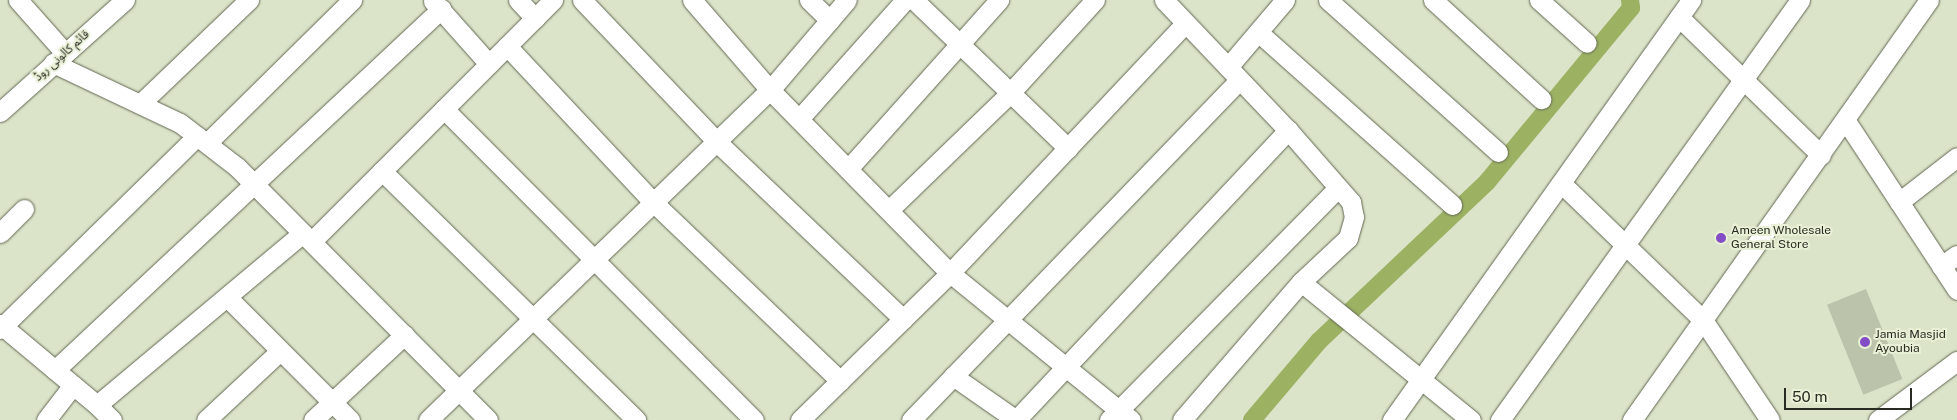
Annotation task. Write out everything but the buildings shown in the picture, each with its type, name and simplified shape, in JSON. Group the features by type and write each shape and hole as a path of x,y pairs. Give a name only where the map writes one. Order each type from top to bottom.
{"street":[{"path":"18,0 59,58 202,140 256,185 488,420"},
{"name":"قائم کالونی روڈ","path":"0,112 125,0"},
{"path":"140,104 249,0"},
{"path":"112,420 73,385 1,326 352,0"},
{"path":"518,0 535,18"},
{"path":"96,405 227,296 308,237 382,171 553,0"},
{"path":"582,0 717,142 903,319"},
{"path":"692,0 770,90 890,209 950,273 1067,366 1120,416 1338,188"},
{"path":"809,0 830,20"},
{"path":"428,420 770,90 847,0"},
{"path":"799,119 905,0"},
{"path":"914,0 1068,148"},
{"path":"848,169 1000,0"},
{"path":"890,209 1010,93 1095,0"},
{"path":"1164,0 1288,130 1351,202 1354,217 1348,238 1301,282 1182,420"},
{"path":"913,419 1008,319 1233,74 1258,32 1284,0"},
{"path":"1328,0 1498,152"},
{"path":"1433,0 1541,99"},
{"path":"1539,0 1586,43"},
{"path":"1392,420 1692,0"},
{"path":"1500,420 1800,0"},
{"path":"1632,420 1846,121 1929,0"},
{"path":"55,370 256,185 437,5 489,64"},
{"path":"1679,17 1821,155"},
{"path":"809,417 840,381 950,273 1186,24"},
{"path":"1258,32 1452,206"},
{"path":"507,46 654,202 840,381"},
{"path":"444,109 592,261 754,420"},
{"path":"1846,121 1957,290"},
{"path":"953,376 1016,420 1288,130"},
{"path":"1899,202 1957,157"},
{"path":"382,171 531,320 636,420"},
{"path":"1561,183 1703,320 1760,415"},
{"path":"0,233 24,209"},
{"path":"1941,266 1957,255"},
{"path":"1301,282 1347,323 1471,420"},
{"path":"227,296 350,420"},
{"path":"313,420 404,335"},
{"path":"206,420 280,351"},
{"path":"1878,420 1957,361"},
{"path":"46,420 73,385"}],"waterway":[{"path":"1252,420 1319,341 1487,182 1631,8 1630,0"}],"place":[{"name":"Ameen Wholesale General Store","path":"1721,238"},
{"name":"Jamia Masjid Ayoubia","path":"1865,342"}]}
